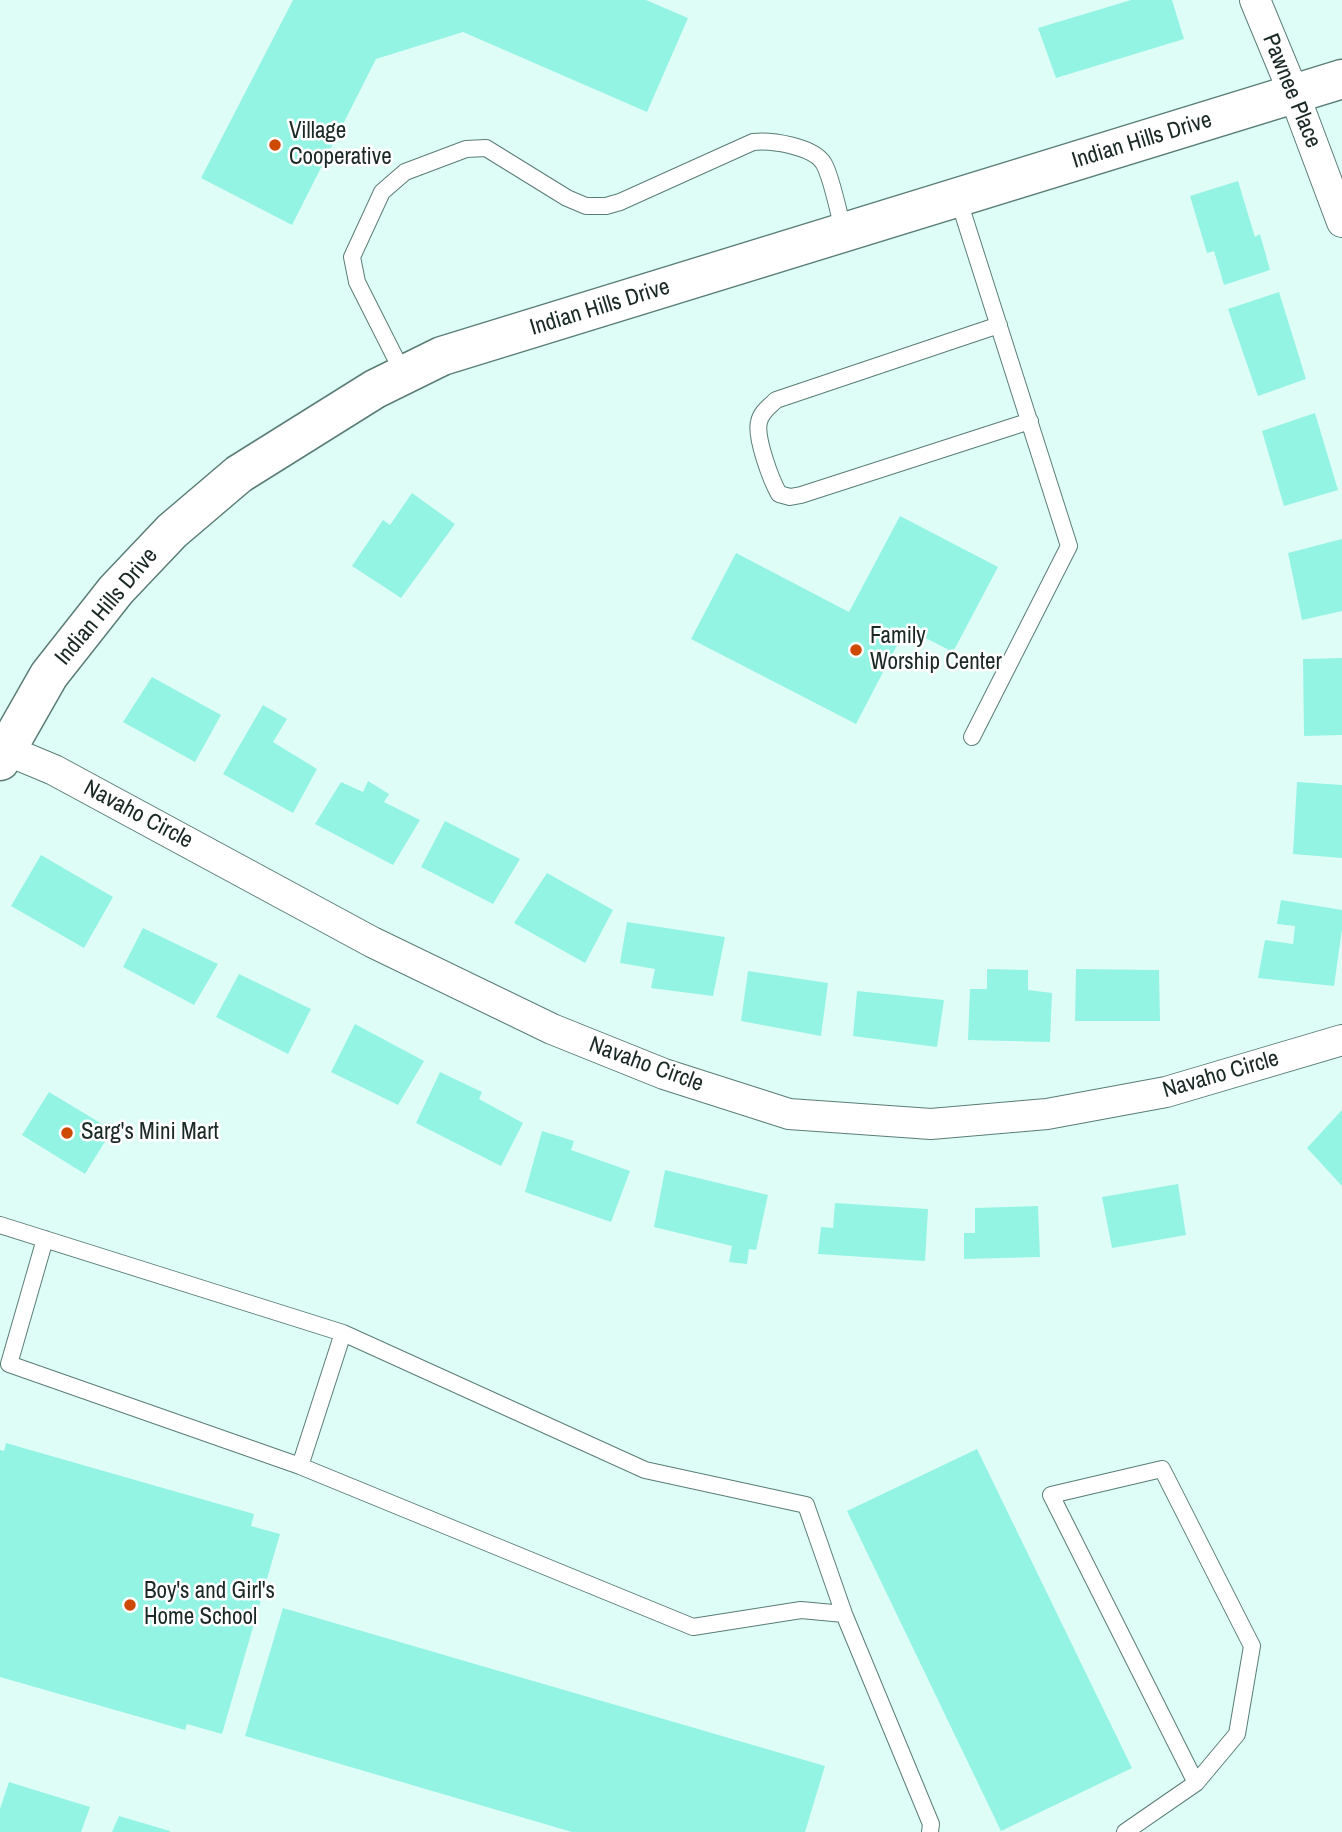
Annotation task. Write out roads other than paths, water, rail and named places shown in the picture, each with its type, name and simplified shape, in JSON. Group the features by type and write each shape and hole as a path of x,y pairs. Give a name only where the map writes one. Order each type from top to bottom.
{"main road":[{"name":"Indian Hills Drive","path":"3,756 49,675 116,590 172,531 239,474 375,389 442,356 1342,79"}],"street":[{"name":"Pawnee Place","path":"1255,0 1342,222"},
{"name":"Navaho Circle","path":"3,756 54,770 372,942 552,1029 664,1074 789,1114 931,1124 1047,1114 1166,1092 1342,1040"}],"lane":[{"path":"404,375 357,282 352,257 382,192 405,172 457,152 486,148 567,198 586,206 606,206 753,142 767,140 807,150 823,162 844,233"},
{"path":"958,198 1069,547 972,737"},
{"path":"999,325 776,400 759,420 758,431 774,485 779,494 790,497 1030,421"},
{"path":"0,1224 343,1333 645,1470 806,1505 844,1614 931,1824 930,1832"},
{"path":"45,1239 9,1364 300,1465 693,1627 801,1610 844,1614"},
{"path":"300,1465 343,1333"},
{"path":"1125,1832 1196,1783 1237,1734 1252,1646 1162,1469 1051,1495 1196,1783"}],"place":[{"name":"Village Cooperative","path":"275,145"},
{"name":"Family Worship Center","path":"856,650"},
{"name":"Sarg's Mini Mart","path":"67,1133"},
{"name":"Boy's and Girl's Home School","path":"130,1605"}]}
